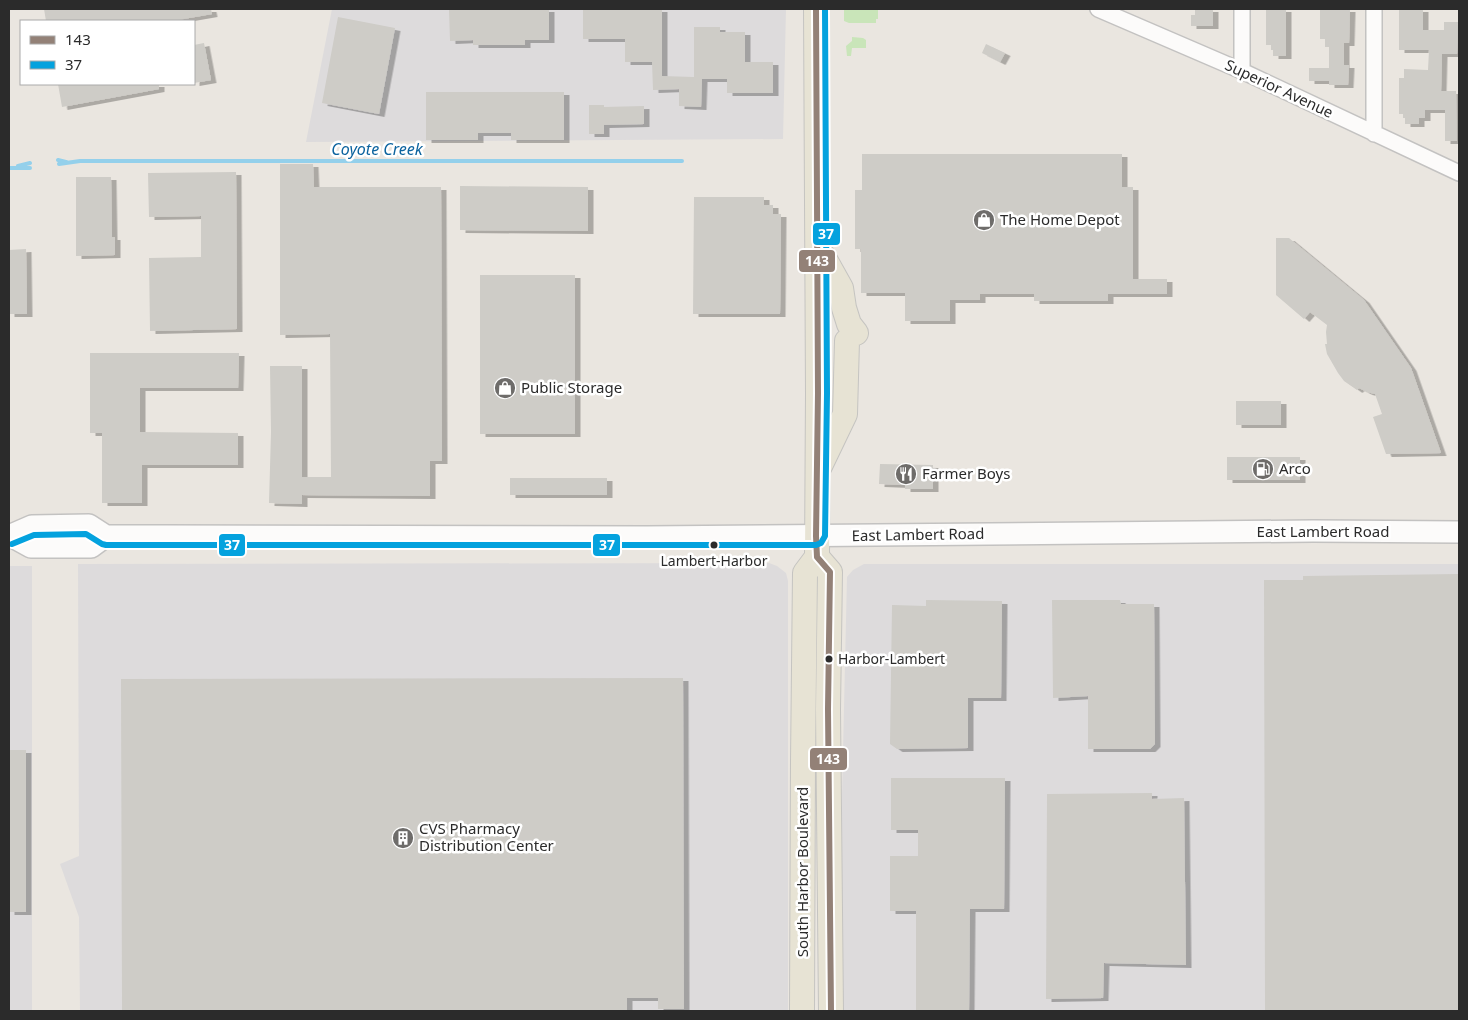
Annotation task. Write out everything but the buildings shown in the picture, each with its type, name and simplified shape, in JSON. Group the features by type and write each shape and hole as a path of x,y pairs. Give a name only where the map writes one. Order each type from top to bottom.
{"main road":[{"name":"South Harbor Boulevard","path":"802,1011 805,573 817,546 816,9"},
{"path":"817,244 841,288 844,308 850,324 851,337 844,414 817,472"},
{"name":"East Lambert Road","path":"10,536 32,526 89,525 106,536 647,537 817,546 1313,531 1459,532"},
{"name":"South Harbor Boulevard","path":"817,546 830,572 828,708 832,1011"}],"street":[{"name":"Superior Avenue","path":"1098,9 1242,71 1459,173"},
{"path":"1242,9 1242,71"},
{"path":"1374,9 1374,134"}],"shaded area":[{"path":"332,9 786,9 783,139 306,142"},
{"path":"769,563 786,573 788,581 788,1011 80,1011 79,917 60,864 79,856 78,564"},
{"path":"864,564 1459,564 1459,1011 842,1011 841,840 847,577 853,570"},
{"path":"9,566 32,566 32,1011 9,1011"}],"green space":[{"path":"844,9 881,9 878,10 876,23 849,23 844,21"},
{"path":"852,37 866,40 866,48 852,48 851,56 847,56 846,46 852,41"}],"waterway":[{"name":"Coyote Creek","path":"58,160 66,162"},
{"name":"Coyote Creek","path":"59,164 80,161 682,161"},
{"name":"Coyote Creek","path":"18,166 30,163"},
{"name":"Coyote Creek","path":"9,168 30,168"}],"transit line":[{"name":"143","path":"816,9 818,393 816,536 817,557 830,572 828,709 831,1011"},
{"name":"37","path":"12,544 34,535 86,534 106,545 816,545 821,543 825,536 827,393 825,9"}],"place":[{"name":"The Home Depot","path":"984,220"},
{"name":"Public Storage","path":"505,388"},
{"name":"Arco","path":"1263,469"},
{"name":"Farmer Boys","path":"906,474"},
{"name":"Lambert-Harbor","path":"714,545"},
{"name":"Harbor-Lambert","path":"829,659"},
{"name":"CVS Pharmacy Distribution Center","path":"403,838"}]}
